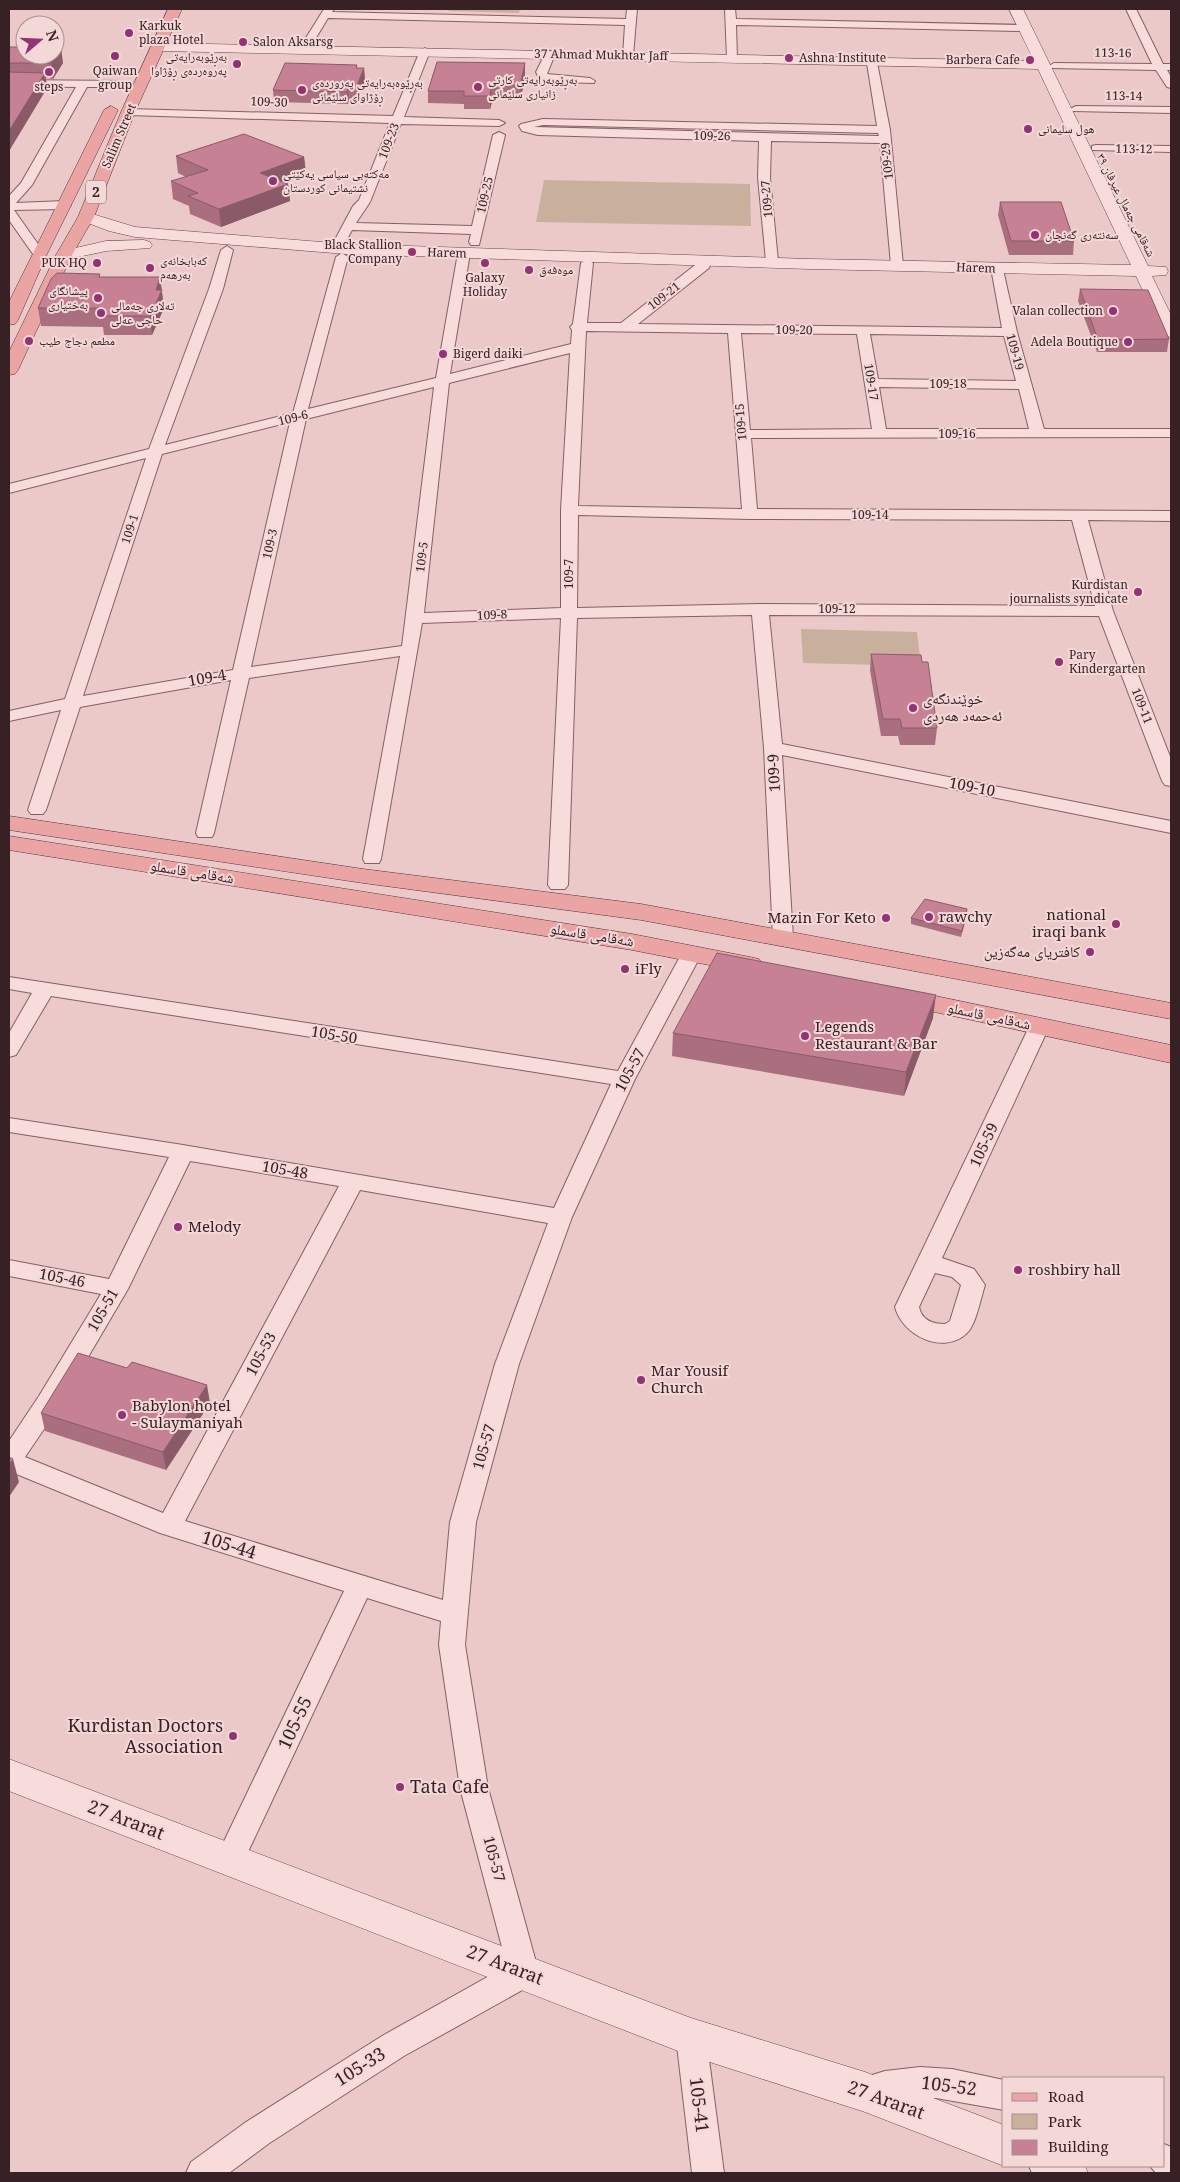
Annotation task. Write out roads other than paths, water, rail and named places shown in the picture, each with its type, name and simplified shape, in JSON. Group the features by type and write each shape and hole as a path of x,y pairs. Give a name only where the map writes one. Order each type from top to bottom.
{"main road":[{"name":"Salim Street","path":"9,370 64,255 86,217 128,112 175,9"},
{"name":"Salim Street","path":"9,320 39,254 131,69"},
{"path":"9,806 558,885 642,912"},
{"name":"شەقامی قاسملو","path":"9,824 372,877 642,912 1171,1011"},
{"name":"شەقامی قاسملو","path":"9,843 632,942 769,970"},
{"path":"9,857 501,939 568,944 632,942"},
{"name":"شەقامی قاسملو","path":"875,992 1171,1054"}],"street":[{"path":"628,54 632,9"},
{"path":"730,9 732,56"},
{"name":"شەقامی جەمال عیرفان ٣٩","path":"1016,9 1024,28 1076,109 1142,236"},
{"name":"شەقامی جەمال عیرفان ٣٩","path":"1028,9 1045,63 1171,332"},
{"path":"1131,9 1159,67 1171,85"},
{"path":"305,48 327,12 528,14 632,22"},
{"path":"732,22 1024,28"},
{"name":"37 Ahmad Mukhtar Jaff","path":"160,45 1045,63"},
{"name":"37 Ahmad Mukhtar Jaff","path":"305,48 628,54"},
{"name":"109-23","path":"338,253 359,206 364,202 425,51"},
{"path":"550,54 541,72 543,76 553,79 590,81"},
{"name":"109-29","path":"872,58 884,135 897,265"},
{"name":"113-16","path":"1045,63 1171,67"},
{"path":"9,83 124,84"},
{"path":"9,211 26,185 84,83"},
{"name":"113-14","path":"1076,109 1171,110"},
{"name":"109-30","path":"128,112 397,120 499,129"},
{"name":"109-26","path":"543,122 884,135 765,138 538,132 526,129 525,126 543,122"},
{"name":"109-25","path":"466,256 477,230 499,129"},
{"name":"109-27","path":"765,138 764,178 772,261"},
{"name":"113-12","path":"1096,148 1171,149"},
{"name":"109-23","path":"338,253 356,227 366,205 364,202"},
{"path":"9,211 65,205"},
{"path":"9,211 39,254"},
{"name":"Harem","path":"86,217 115,228 134,232 338,253 772,261 810,264"},
{"path":"356,227 477,230"},
{"path":"64,255 99,247 129,245 338,253"},
{"name":"109-1","path":"37,810 155,452 216,288 227,250"},
{"name":"109-3","path":"205,833 299,416 338,253"},
{"name":"شەقامی جەمال عیرفان ٣٩","path":"1151,254 1171,292"},
{"name":"Harem","path":"466,256 587,263 897,265 1160,271"},
{"name":"109-5","path":"372,859 407,650 415,618 442,381 466,256"},
{"name":"109-7","path":"558,885 569,611 569,510 578,327 587,263"},
{"name":"109-21","path":"624,328 704,265"},
{"name":"109-19","path":"997,268 1010,332 1038,434"},
{"name":"109-20","path":"578,327 1010,332"},
{"name":"109-15","path":"734,329 750,514"},
{"name":"109-17","path":"863,330 880,434"},
{"name":"109-6","path":"9,488 577,347"},
{"name":"109-18","path":"872,383 1024,385"},
{"name":"109-16","path":"742,434 1171,433"},
{"name":"109-14","path":"569,510 750,514 1171,516"},
{"name":"109-11","path":"1078,516 1105,611 1171,782"},
{"name":"109-12","path":"569,611 760,609 1105,611"},
{"name":"109-9","path":"760,609 773,748 783,938"},
{"name":"109-8","path":"415,618 569,611"},
{"name":"109-4","path":"9,716 74,702 241,672 407,650"},
{"name":"109-10","path":"773,748 1171,827"},
{"name":"105-57","path":"524,1972 474,1788 452,1645 463,1522 507,1364 561,1217 624,1079 692,953"},
{"name":"105-50","path":"9,983 44,990 624,1079"},
{"path":"9,1050 44,990"},
{"name":"105-59","path":"928,1263 1039,1026"},
{"name":"105-48","path":"9,1125 184,1152 561,1217"},
{"name":"105-51","path":"9,1461 48,1403 116,1289 184,1152"},
{"name":"105-53","path":"169,1526 352,1182"},
{"name":"105-46","path":"9,1268 116,1289"},
{"name":"105-44","path":"9,1461 169,1526 455,1615"},
{"name":"105-55","path":"230,1860 360,1585"},
{"name":"27 Ararat","path":"10,1782 230,1860 691,2036 865,2092 1002,2145"},
{"name":"105-33","path":"202,2173 257,2133 393,2046 524,1972"},
{"name":"105-41","path":"691,2036 708,2173"},
{"name":"105-52","path":"865,2092 886,2085 930,2081 952,2083 1002,2095"}],"place":[{"name":"Karkuk plaza Hotel","path":"129,33"},
{"name":"Salon Aksarsg","path":"243,42"},
{"name":"Qaiwan group","path":"115,56"},
{"name":"Ashna Institute","path":"789,58"},
{"name":"Barbera Cafe","path":"1030,60"},
{"name":"بەڕێوبەرایەتی پەروەردەی ڕۆژاوا","path":"237,64"},
{"name":"steps","path":"49,72"},
{"name":"بەڕێوبەرایەتی کارتی زانیاری سلێمانی","path":"478,87"},
{"name":"بەڕێوەبەرایەتی پەروردەی ڕۆژاوای سلێمانی","path":"302,90"},
{"name":"هول سليمانى","path":"1028,129"},
{"name":"مەکتەبی سیاسی یەکێتی نشتیمانی کوردستان","path":"273,181"},
{"name":"سەنتەری گەنجان","path":"1035,235"},
{"name":"Black Stallion Company","path":"412,252"},
{"name":"PUK HQ","path":"97,263"},
{"name":"Galaxy Holiday","path":"485,263"},
{"name":"کەبابخانەی بەرهەم","path":"150,268"},
{"name":"موەفەق","path":"529,270"},
{"name":"پیشانگای بەختیاری","path":"98,298"},
{"name":"Valan collection","path":"1113,311"},
{"name":"تەلاری جەمالی حاجی عەلی","path":"101,313"},
{"name":"مطعم دجاج طيب","path":"29,341"},
{"name":"Adela Boutique","path":"1128,342"},
{"name":"Bigerd daiki","path":"443,354"},
{"name":"Kurdistan journalists syndicate","path":"1138,592"},
{"name":"Pary Kindergarten","path":"1059,662"},
{"name":"خوێندنگەی ئەحمەد هەردی","path":"913,708"},
{"name":"rawchy","path":"929,917"},
{"name":"Mazin For Keto","path":"886,918"},
{"name":"national iraqi bank","path":"1116,924"},
{"name":"کافتریای مەگەزین","path":"1090,952"},
{"name":"iFly","path":"625,969"},
{"name":"Legends Restaurant & Bar","path":"805,1036"},
{"name":"Melody","path":"178,1227"},
{"name":"roshbiry hall","path":"1018,1270"},
{"name":"Mar Yousif Church","path":"641,1380"},
{"name":"Babylon hotel - Sulaymaniyah","path":"122,1415"},
{"name":"Kurdistan Doctors Association","path":"233,1736"},
{"name":"Tata Cafe","path":"400,1787"}]}
